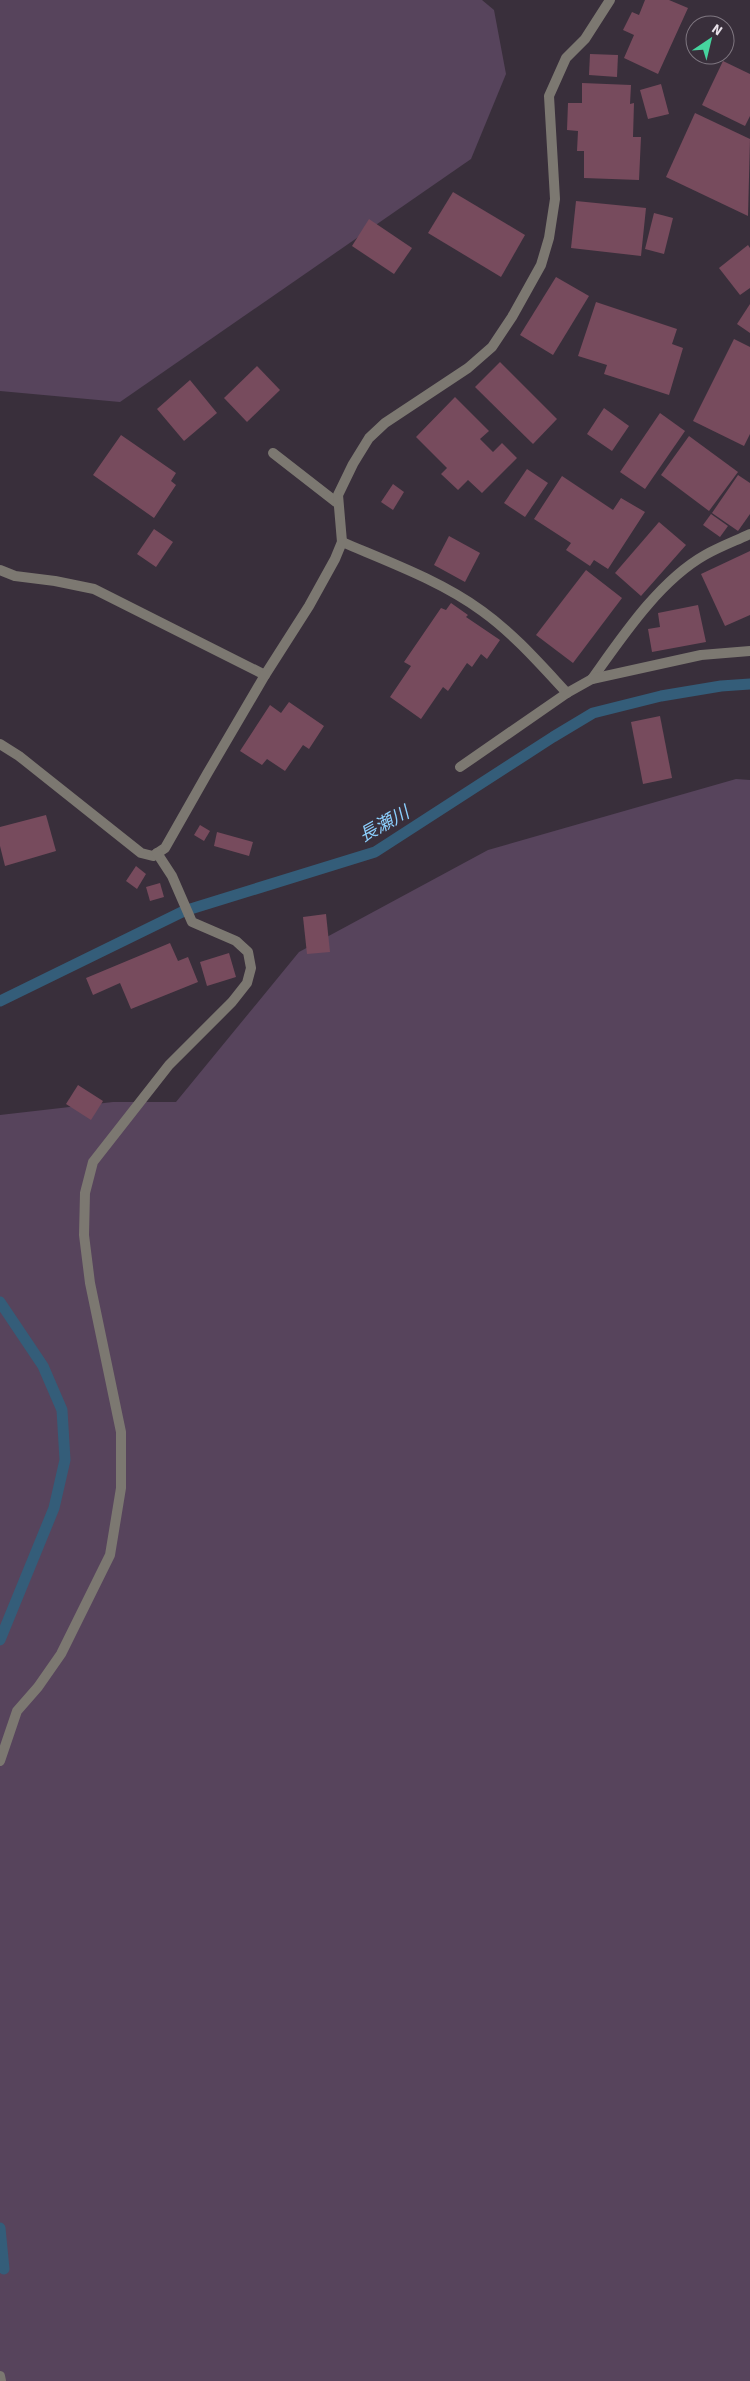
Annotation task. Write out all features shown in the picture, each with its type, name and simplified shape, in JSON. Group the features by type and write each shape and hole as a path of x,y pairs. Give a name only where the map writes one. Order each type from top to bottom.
{"street":[{"path":"0,744 19,756 141,853 153,856 165,848 265,675 309,606 342,542 336,502 353,464 369,438 385,423 468,368 492,347 512,317 540,265 550,228 555,199 549,96 566,58 585,38 610,0"},
{"path":"274,454 336,502"},
{"path":"592,679 621,638 670,582 704,555 750,534"},
{"path":"342,542 447,590 481,610 503,627 567,693"},
{"path":"0,570 15,576 55,581 94,589 265,675"},
{"path":"460,766 567,693 592,679 702,655 750,651"},
{"path":"0,1761 17,1711 38,1687 61,1654 110,1555 121,1488 121,1432 90,1283 84,1235 85,1193 93,1162 170,1065 232,1002 247,983 251,968 248,952 236,941 192,922 181,895 157,853"},
{"path":"0,2376 1,2381"}],"shaded area":[{"path":"0,0 482,0 494,10 506,74 471,159 120,402 0,391"},
{"path":"736,779 750,780 750,2381 0,2381 0,1115 113,1102 176,1102 299,952 488,850"}],"building":[{"path":"645,0 669,0 688,8 658,74 624,58 634,35 623,30 632,12 639,15"},
{"path":"590,54 618,55 617,77 589,75"},
{"path":"721,65 731,65 750,74 750,116 745,126 702,105"},
{"path":"582,83 631,85 630,104 634,103 633,137 641,137 639,180 584,178 584,151 577,151 578,131 567,130 568,103 582,103"},
{"path":"661,84 669,114 648,119 640,90"},
{"path":"695,113 750,139 748,216 666,177"},
{"path":"453,192 525,235 501,277 428,233"},
{"path":"576,201 646,208 641,256 571,248"},
{"path":"654,213 673,218 664,254 645,249"},
{"path":"369,219 412,248 394,274 352,246"},
{"path":"748,245 750,248 750,288 740,295 719,268"},
{"path":"556,277 589,296 553,355 520,335"},
{"path":"596,302 677,329 672,344 683,348 669,395 604,374 607,365 578,356"},
{"path":"750,304 750,333 737,324"},
{"path":"734,339 750,347 750,434 744,446 693,421"},
{"path":"500,362 557,419 533,444 475,387"},
{"path":"257,366 280,390 247,422 224,398"},
{"path":"190,380 217,413 184,441 157,409"},
{"path":"455,397 489,431 480,439 493,452 502,443 517,458 482,493 468,480 458,490 441,474 447,468 416,437"},
{"path":"604,408 629,426 612,451 587,434"},
{"path":"660,413 685,431 645,489 620,472"},
{"path":"121,435 176,473 171,481 176,485 154,518 93,475"},
{"path":"689,436 738,472 709,511 661,475"},
{"path":"527,469 548,483 525,517 504,503"},
{"path":"738,475 750,483 750,514 738,531 712,513"},
{"path":"562,476 613,510 621,498 645,512 608,569 594,560 590,566 566,550 571,543 534,519"},
{"path":"393,484 404,492 393,510 381,502"},
{"path":"711,514 728,526 720,537 703,525"},
{"path":"659,522 686,545 641,596 615,573"},
{"path":"154,529 173,542 156,567 137,554"},
{"path":"449,536 480,553 465,582 434,565"},
{"path":"750,551 750,615 725,626 701,574"},
{"path":"586,570 622,598 573,663 536,635"},
{"path":"451,603 468,615 466,617 500,640 487,659 481,654 472,667 467,663 448,691 443,687 421,719 390,697 411,666 404,662 441,608 446,610"},
{"path":"698,605 706,642 652,652 648,629 660,627 658,613"},
{"path":"289,702 324,726 309,749 303,745 285,771 267,759 262,765 240,751 270,705 281,713"},
{"path":"660,716 672,778 643,784 631,722"},
{"path":"46,815 56,851 5,866 0,846 0,827"},
{"path":"200,825 210,831 204,841 194,835"},
{"path":"217,832 253,842 249,856 214,846"},
{"path":"136,866 146,874 137,889 126,881"},
{"path":"160,883 164,897 150,901 146,887"},
{"path":"326,914 330,952 307,954 303,917"},
{"path":"170,943 178,961 188,957 198,982 131,1009 120,983 93,995 86,978"},
{"path":"229,953 236,977 207,986 200,962"},
{"path":"78,1085 103,1101 91,1120 66,1104"}],"waterway":[{"name":"長瀬川","path":"0,1001 184,911 375,852 593,713 661,696 721,686 750,684"},
{"path":"0,1302 43,1366 62,1410 65,1460 54,1508 0,1640"},
{"path":"0,2228 4,2269"}]}
